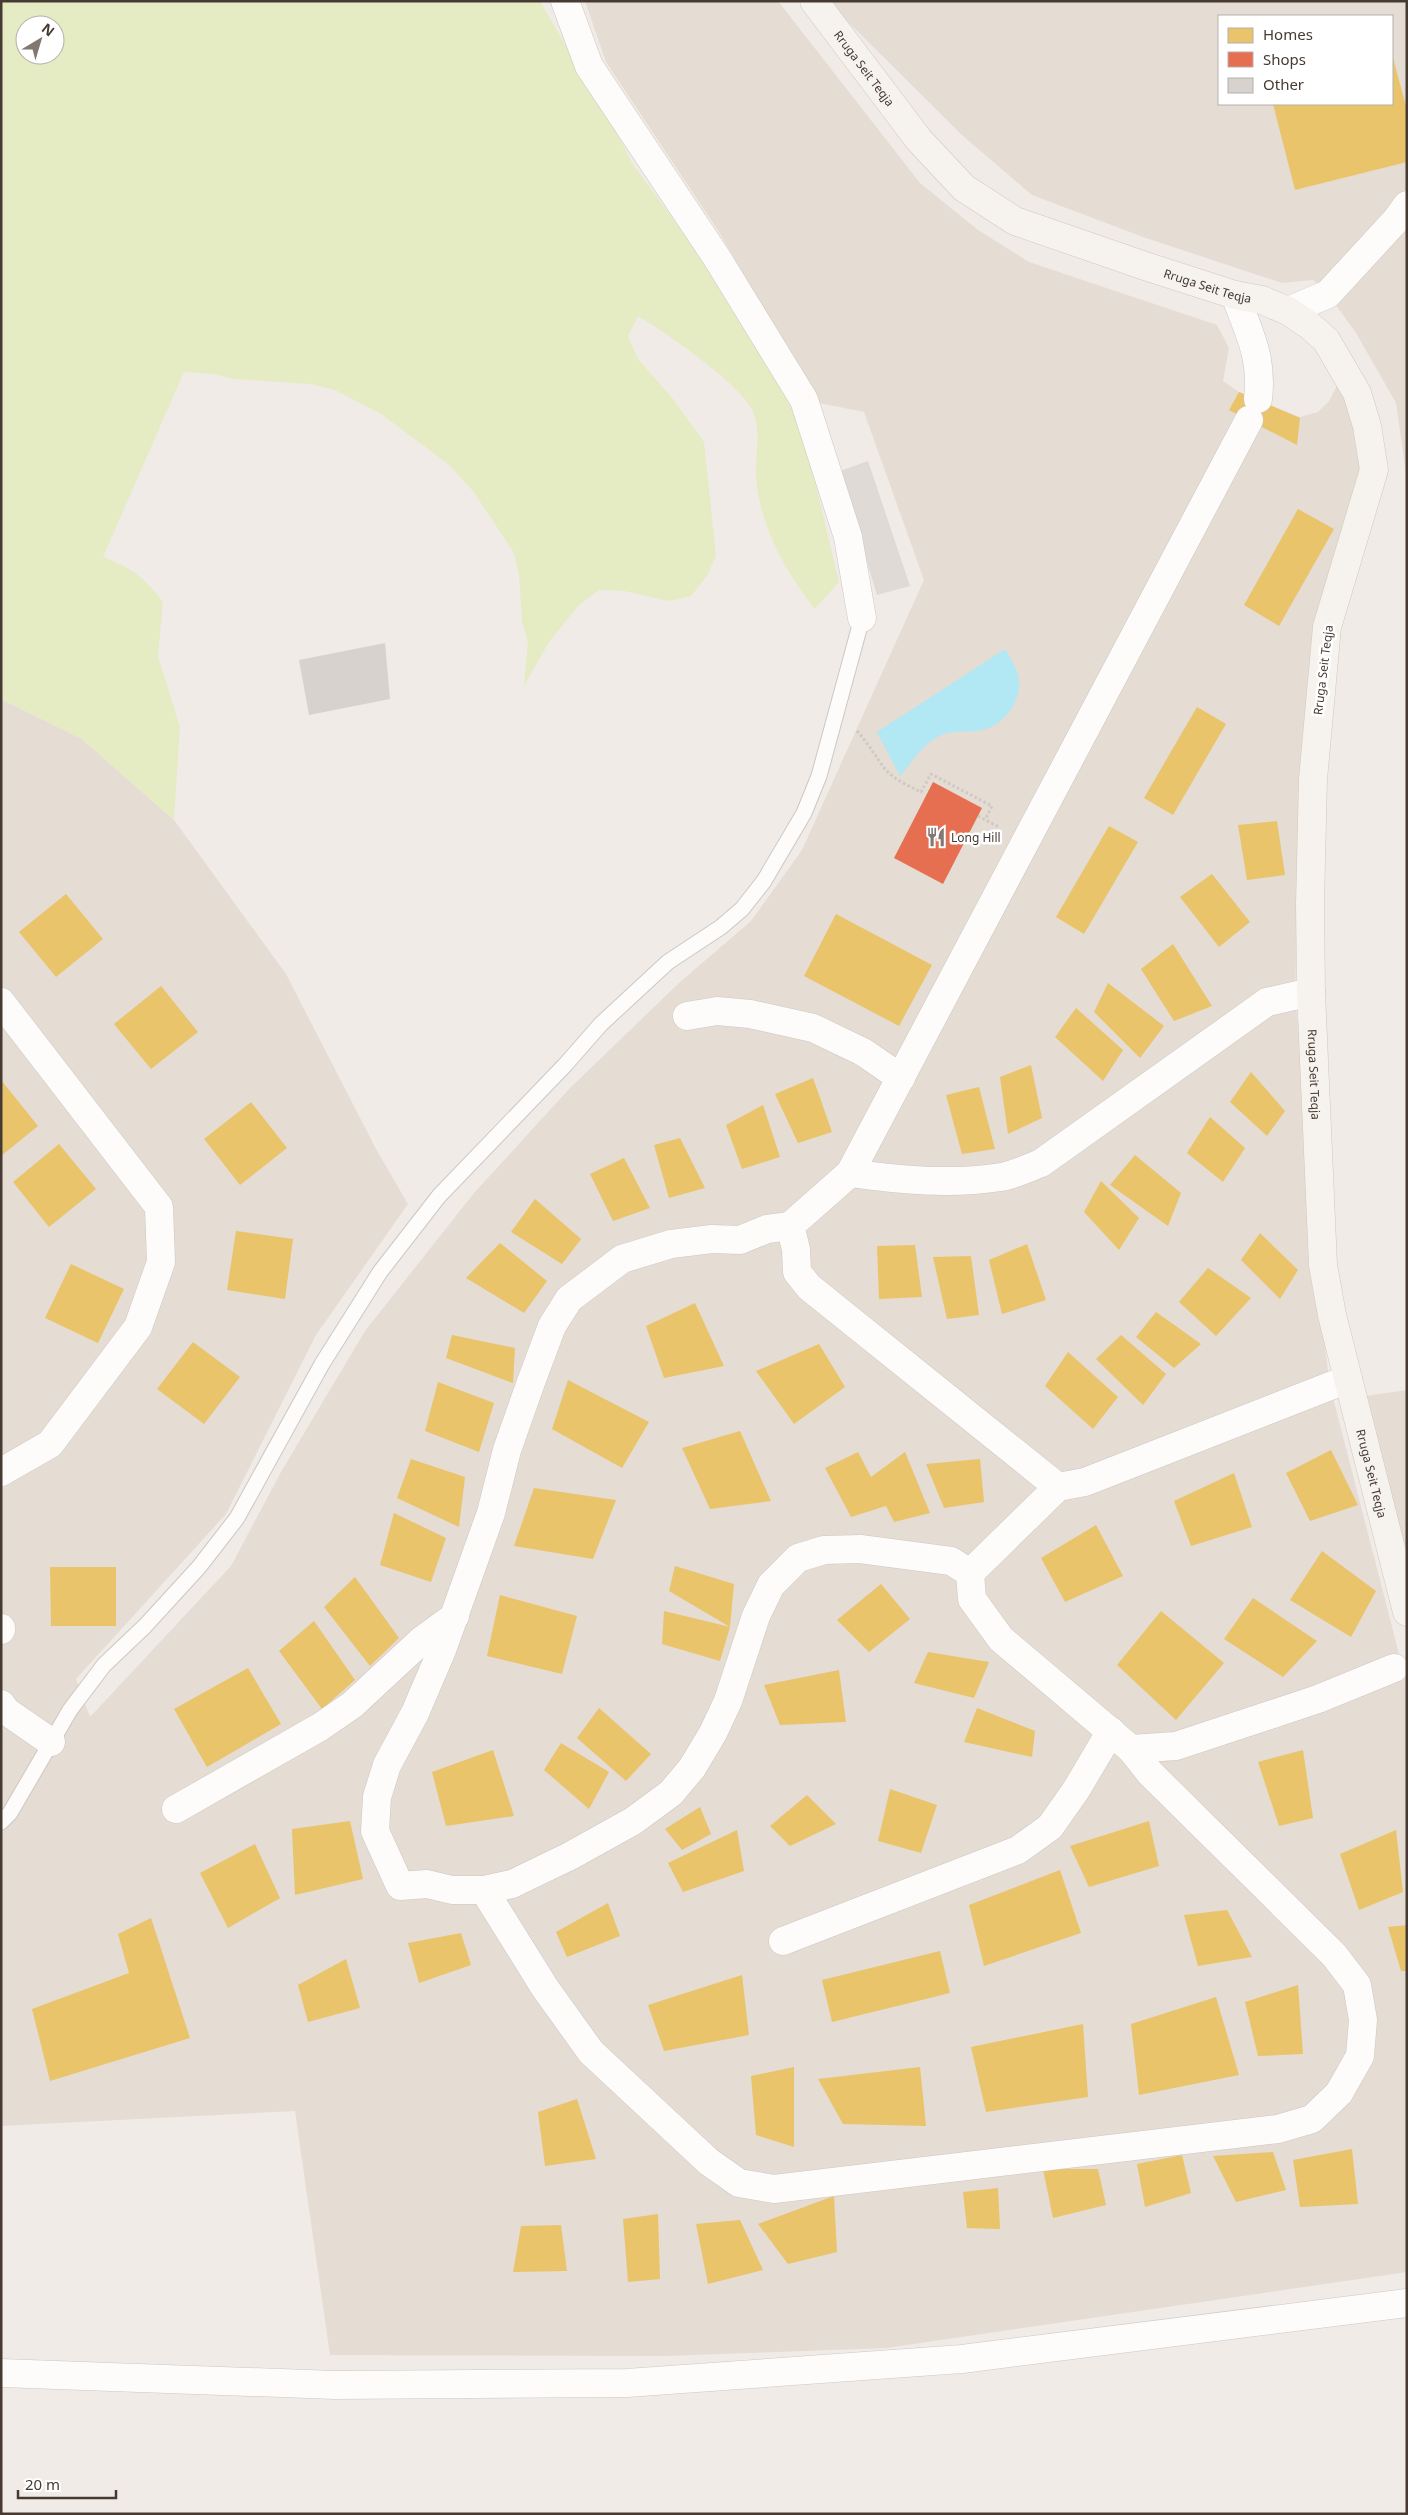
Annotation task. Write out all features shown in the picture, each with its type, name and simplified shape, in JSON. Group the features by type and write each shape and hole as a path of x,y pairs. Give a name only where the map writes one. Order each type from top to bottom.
{"main road":[{"name":"Rruga Seit Teqja","path":"814,1 919,140 964,188 1015,221 1234,295 1262,300 1288,311 1309,325 1326,340 1357,393 1367,426 1374,470 1327,628 1313,779 1310,904 1311,992 1323,1265 1348,1379 1407,1612"}],"street":[{"path":"565,1 590,66 717,258 804,400 848,537 862,618"},
{"path":"1288,311 1328,294 1396,219 1407,204"},
{"path":"970,1573 951,1560 860,1549 824,1550 798,1558 771,1585 756,1616 728,1701 714,1733 692,1768 671,1793 633,1821 570,1856 512,1884 484,1890 452,1890 427,1884 400,1886 375,1831 377,1798 387,1765 415,1713 455,1616 491,1513 507,1450 530,1382 552,1326 569,1299 622,1259 671,1244 712,1239 740,1240 767,1229 790,1226 850,1173 1253,410 1260,378 1258,358 1234,295"},
{"path":"850,1173 916,1181 960,1180 1003,1177 1041,1163 1267,1002 1311,992"},
{"path":"1,1002 159,1207 161,1262 138,1327 50,1444 1,1472"},
{"path":"687,1016 725,1012 758,1016 813,1028 863,1052 901,1078"},
{"path":"790,1226 796,1249 797,1272 809,1287 1058,1487"},
{"path":"970,1573 1058,1487 1085,1482 1348,1379"},
{"path":"484,1890 544,1988 591,2052 709,2162 739,2183 774,2189 1278,2129 1312,2119 1339,2093 1360,2056 1363,2020 1356,1985 1334,1955 1150,1773 1131,1749 1001,1639 972,1599 970,1573"},
{"path":"176,1809 320,1727 352,1705 422,1640 455,1616"},
{"path":"1131,1749 1176,1746 1318,1699 1394,1668"},
{"path":"1,1704 6,1711 51,1742"},
{"path":"783,1941 1018,1850 1050,1827 1076,1790 1111,1731"},
{"path":"1,2373 335,2384 627,2382 962,2359 1407,2303"}],"lane":[{"path":"1,1822 10,1813 70,1710 104,1665 145,1626 199,1567 237,1518 322,1364 380,1272 439,1196 602,1024 668,962 722,928 742,909 764,881 804,813 819,776 862,618"}],"path":[{"path":"852,725 869,744 886,770 899,780 921,792 931,774 992,806 985,820"}],"shaded area":[{"path":"585,1 778,1 920,183 978,230 1029,262 1217,325 1229,348 1223,381 1239,392 1300,417 1318,412 1329,401 1340,380 1358,432 1364,471 1300,807 1295,996 1308,1125 1315,1269 1330,1386 1407,1685 1407,2272 886,2348 664,2356 330,2355 295,2111 1,2126 1,699 82,739 174,820 286,974 376,1149 408,1204 316,1335 226,1514 76,1679 90,1717 231,1566 281,1472 365,1331 474,1193 570,1088 680,982 751,921 802,850 924,580 864,412 819,403 719,232 606,62"},
{"path":"827,1 1407,1 1407,479 1396,403 1356,333 1328,294 1313,280 1282,283 1143,237 1032,195 963,136"},
{"path":"868,461 910,586 877,595 840,471"},
{"path":"1407,1390 1407,1555 1366,1396"}],"green space":[{"path":"1,1 540,1 593,94 610,119 632,163 692,245 791,406 808,452 839,582 815,609 784,563 775,546 762,510 756,474 757,425 752,410 744,399 717,372 683,346 638,316 628,336 638,359 673,399 704,442 716,556 707,576 691,596 669,601 624,591 599,590 578,606 549,642 524,686 528,642 522,621 519,576 514,553 473,491 448,464 381,414 335,390 311,384 235,379 213,374 184,372 103,557 122,565 144,580 163,602 158,656 180,727 174,820 82,739 1,699"}],"water":[{"path":"1005,649 1016,668 1019,681 1017,696 1010,710 999,722 986,729 951,732 932,740 900,776 877,732"}],"building: Homes":[{"path":"1393,58 1407,110 1407,162 1295,190 1273,105 1393,105"},
{"path":"1239,392 1300,418 1297,445 1229,410"},
{"path":"1298,509 1334,529 1279,626 1244,605"},
{"path":"1197,707 1226,724 1173,815 1144,798"},
{"path":"1277,821 1285,875 1247,880 1238,825"},
{"path":"1109,826 1138,842 1084,934 1056,917"},
{"path":"1212,874 1250,922 1219,947 1180,897"},
{"path":"66,894 103,939 56,977 19,932"},
{"path":"836,914 932,965 899,1026 804,976"},
{"path":"1173,944 1212,1006 1174,1021 1141,969"},
{"path":"1108,983 1164,1026 1140,1058 1094,1012"},
{"path":"161,986 198,1032 151,1069 114,1024"},
{"path":"1076,1008 1123,1050 1103,1081 1055,1037"},
{"path":"1031,1065 1042,1118 1008,1134 1000,1077"},
{"path":"1251,1072 1285,1111 1267,1136 1230,1102"},
{"path":"813,1078 832,1132 798,1143 775,1094"},
{"path":"1,1080 38,1126 1,1156"},
{"path":"979,1087 995,1149 962,1154 946,1095"},
{"path":"251,1102 287,1148 240,1185 204,1139"},
{"path":"763,1105 780,1157 742,1169 726,1125"},
{"path":"1210,1117 1245,1148 1223,1182 1187,1153"},
{"path":"680,1138 705,1188 669,1198 654,1145"},
{"path":"59,1144 96,1189 49,1227 13,1182"},
{"path":"1135,1155 1181,1193 1168,1226 1110,1185"},
{"path":"624,1158 650,1208 613,1221 590,1174"},
{"path":"1101,1181 1139,1218 1119,1250 1084,1212"},
{"path":"535,1199 581,1239 562,1264 511,1232"},
{"path":"236,1231 293,1239 285,1299 227,1290"},
{"path":"1260,1233 1298,1270 1280,1299 1241,1260"},
{"path":"500,1243 547,1281 524,1313 466,1278"},
{"path":"1027,1244 1046,1300 1002,1314 989,1260"},
{"path":"915,1245 922,1297 879,1299 877,1246"},
{"path":"971,1256 979,1315 947,1319 933,1257"},
{"path":"71,1264 124,1289 98,1343 45,1318"},
{"path":"1208,1268 1251,1298 1216,1336 1179,1302"},
{"path":"695,1303 724,1366 664,1378 646,1326"},
{"path":"1156,1312 1201,1344 1174,1368 1136,1337"},
{"path":"452,1335 515,1348 513,1383 446,1358"},
{"path":"1121,1335 1166,1374 1143,1405 1096,1359"},
{"path":"193,1342 240,1377 204,1424 157,1389"},
{"path":"819,1344 845,1387 794,1424 756,1371"},
{"path":"1068,1352 1118,1397 1093,1429 1045,1386"},
{"path":"568,1380 649,1422 622,1468 552,1429"},
{"path":"438,1382 494,1403 479,1452 425,1431"},
{"path":"740,1431 771,1501 710,1509 682,1448"},
{"path":"1331,1450 1358,1505 1310,1521 1286,1473"},
{"path":"858,1452 871,1477 905,1452 930,1513 894,1522 886,1506 851,1517 825,1468"},
{"path":"411,1459 465,1477 459,1527 397,1498"},
{"path":"980,1459 984,1502 944,1508 926,1464"},
{"path":"1234,1473 1252,1527 1191,1546 1174,1501"},
{"path":"534,1488 616,1500 593,1559 514,1546"},
{"path":"394,1513 446,1538 431,1582 380,1565"},
{"path":"1096,1525 1123,1576 1065,1602 1041,1558"},
{"path":"1322,1551 1376,1591 1351,1637 1290,1600"},
{"path":"675,1566 734,1584 730,1627 669,1591"},
{"path":"50,1567 116,1567 116,1626 51,1626"},
{"path":"355,1577 399,1638 370,1666 324,1607"},
{"path":"881,1584 910,1619 869,1652 837,1620"},
{"path":"500,1595 577,1616 562,1674 487,1656"},
{"path":"1253,1598 1317,1641 1283,1677 1224,1639"},
{"path":"664,1611 730,1627 720,1661 662,1644"},
{"path":"1161,1611 1224,1663 1176,1720 1117,1665"},
{"path":"314,1621 355,1680 322,1709 279,1651"},
{"path":"928,1652 989,1662 974,1698 914,1683"},
{"path":"248,1668 281,1724 207,1767 174,1709"},
{"path":"839,1670 846,1722 780,1725 764,1685"},
{"path":"599,1708 651,1754 626,1781 577,1738"},
{"path":"977,1708 1035,1731 1032,1757 964,1742"},
{"path":"561,1743 609,1772 589,1809 544,1770"},
{"path":"493,1750 514,1816 446,1826 432,1772"},
{"path":"1303,1750 1313,1818 1279,1826 1258,1762"},
{"path":"890,1789 937,1805 921,1853 878,1841"},
{"path":"807,1795 836,1824 790,1846 770,1826"},
{"path":"700,1807 711,1834 682,1850 665,1829"},
{"path":"350,1821 363,1879 295,1895 292,1829"},
{"path":"1149,1821 1159,1866 1089,1887 1070,1846"},
{"path":"737,1830 744,1871 683,1892 668,1863"},
{"path":"1396,1830 1403,1892 1359,1910 1340,1854"},
{"path":"255,1844 280,1898 228,1928 200,1873"},
{"path":"1060,1870 1081,1933 984,1966 969,1905"},
{"path":"608,1903 620,1936 567,1957 556,1932"},
{"path":"1227,1910 1252,1957 1198,1966 1184,1915"},
{"path":"151,1918 190,2038 50,2081 32,2009 129,1973 118,1934"},
{"path":"1407,1925 1407,1971 1401,1971 1388,1927"},
{"path":"461,1933 471,1965 419,1983 408,1943"},
{"path":"940,1951 950,1993 832,2022 822,1980"},
{"path":"346,1959 360,2008 308,2022 298,1985"},
{"path":"742,1975 749,2035 664,2051 648,2005"},
{"path":"1298,1985 1303,2054 1258,2056 1245,2002"},
{"path":"1216,1997 1239,2075 1139,2095 1131,2024"},
{"path":"1083,2024 1088,2097 986,2112 971,2047"},
{"path":"794,2067 794,2147 756,2135 751,2076"},
{"path":"920,2067 926,2126 843,2124 818,2079"},
{"path":"577,2099 596,2159 545,2166 538,2112"},
{"path":"1352,2149 1358,2204 1300,2207 1293,2160"},
{"path":"1273,2152 1286,2190 1236,2202 1213,2156"},
{"path":"1182,2155 1191,2193 1145,2207 1137,2164"},
{"path":"1043,2169 1098,2169 1106,2205 1053,2218"},
{"path":"998,2188 1000,2229 967,2228 963,2192"},
{"path":"834,2196 837,2252 788,2264 758,2224"},
{"path":"658,2214 660,2279 628,2282 623,2219"},
{"path":"740,2220 763,2270 708,2284 696,2224"},
{"path":"561,2225 567,2271 513,2272 521,2226"}],"building: Shops":[{"name":"Long Hill","path":"933,782 982,808 943,884 894,858"}],"building: Other":[{"path":"385,643 390,699 309,715 299,660"}],"place":[{"name":"Long Hill","path":"936,837"}]}
